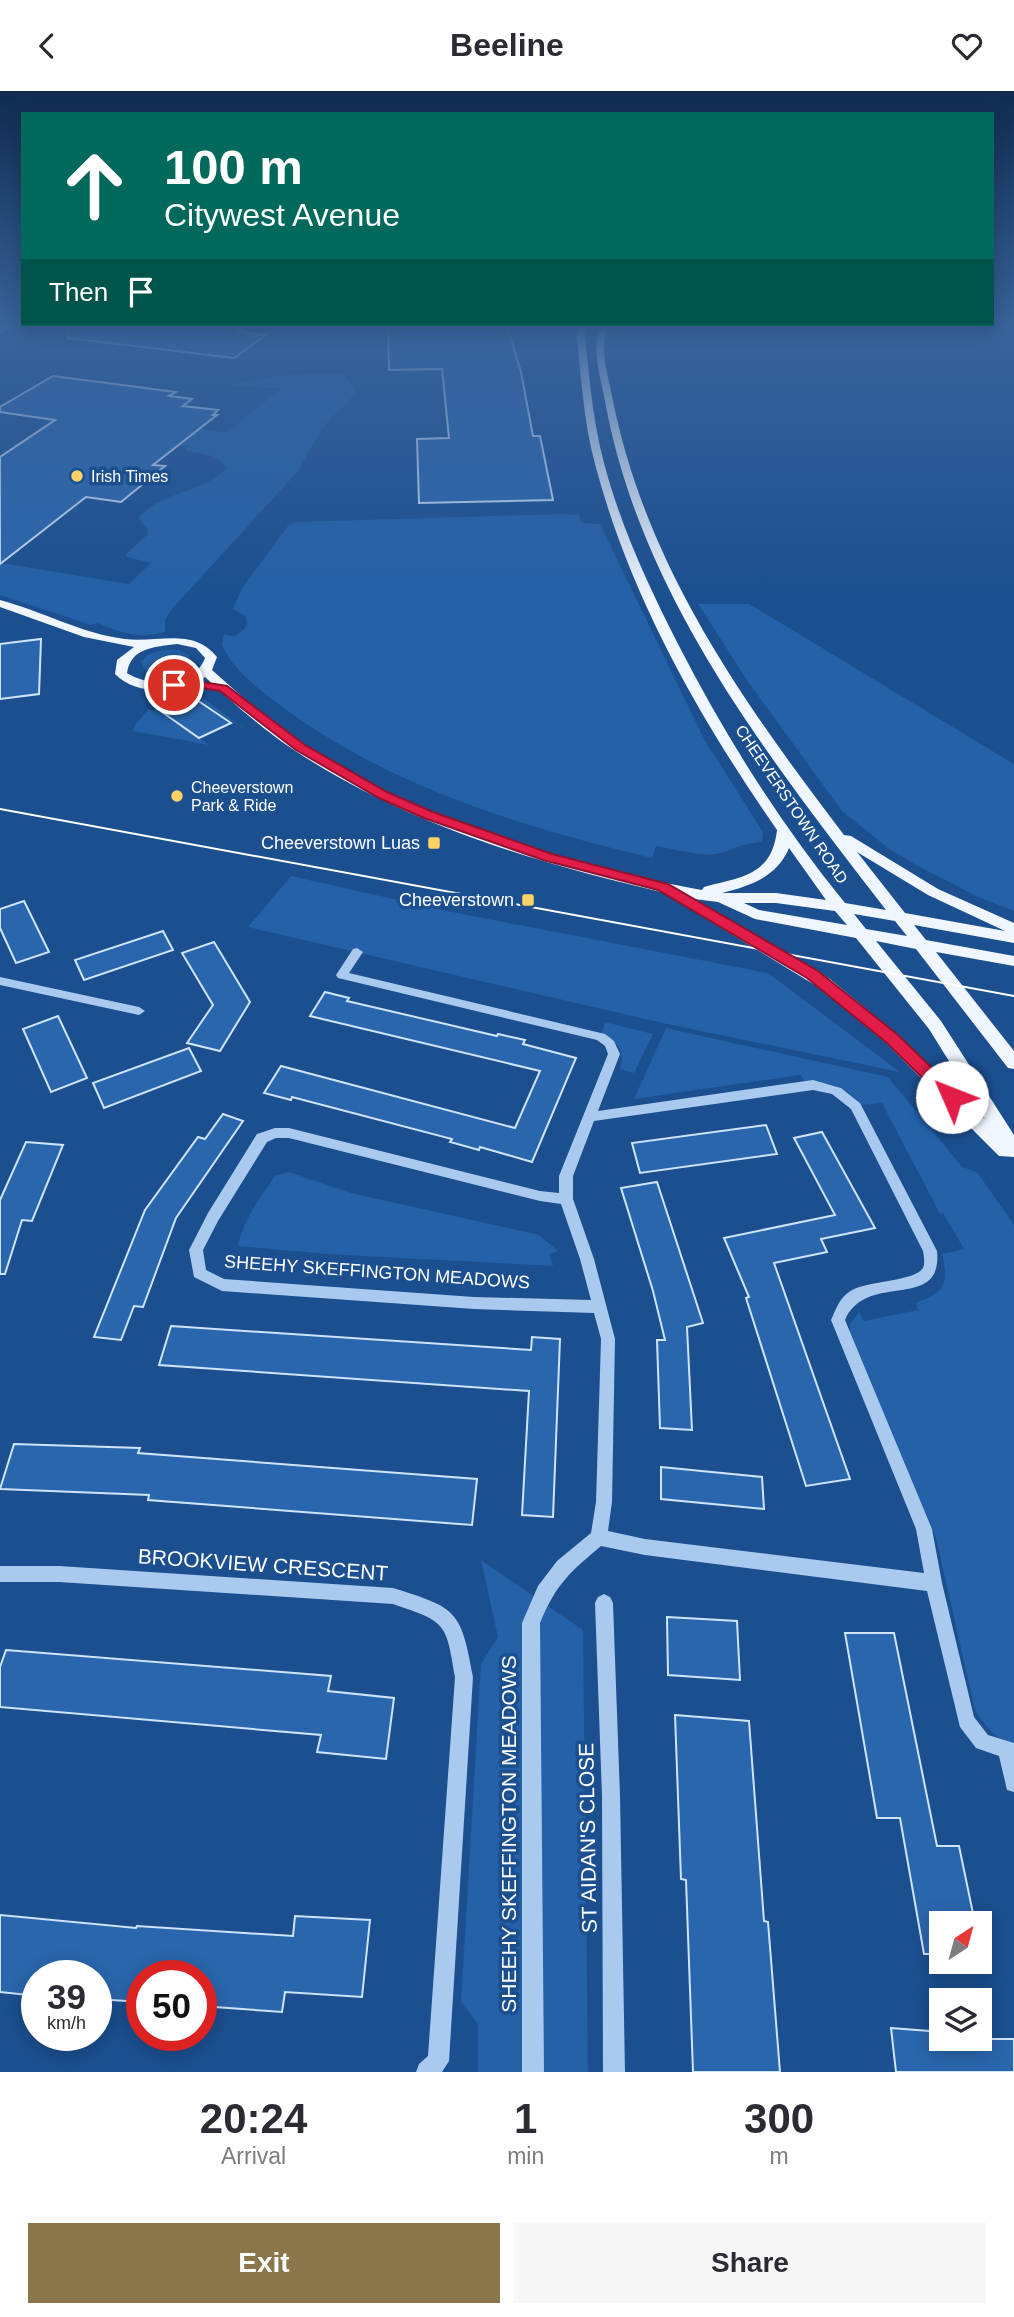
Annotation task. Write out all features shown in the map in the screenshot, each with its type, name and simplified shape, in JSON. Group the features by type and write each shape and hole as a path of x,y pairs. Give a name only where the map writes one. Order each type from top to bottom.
{"main road":[{"name":"CHEEVERSTOWN ROAD","path":"590,415 599,462 636,573 732,756 841,908 935,1024 1014,1150"},
{"name":"CHEEVERSTOWN ROAD","path":"610,415 628,485 649,540 696,632 831,829 1014,1063"},
{"path":"0,603 62,623 99,640 123,660"},
{"path":"99,640 123,644 177,641 200,646 211,657 206,670 187,682 174,685"},
{"path":"149,644 123,660 121,674 127,679 152,687 196,684 223,688"},
{"path":"206,670 223,688 300,748 383,795 429,815 548,857 717,898 768,898 1014,938"},
{"path":"831,829 909,879 1014,929"},
{"path":"692,893 740,883 763,871 780,853 784,830"},
{"path":"663,887 824,983 892,1039 1014,1158"},
{"path":"717,898 754,914 1014,961"}],"street":[{"path":"357,952 342,975 601,1037 610,1044 614,1054 566,1176 566,1199 587,1259 608,1339 604,1502 599,1537 645,1547 934,1583"},
{"path":"0,981 139,1011"},
{"path":"589,1117 813,1086 829,1086 846,1094 856,1106 930,1251 932,1267 925,1276 849,1297 841,1307 838,1320 924,1529 966,1721 982,1742 1011,1752 1014,1783"},
{"name":"SHEEHY SKEFFINGTON MEADOWS","path":"566,1199 516,1190 301,1136 275,1133 262,1138 213,1217 196,1249 199,1273 222,1285 474,1303 599,1307"},
{"name":"SHEEHY SKEFFINGTON MEADOWS","path":"533,2072 531,1623 544,1592 563,1567 599,1537"},
{"name":"BROOKVIEW CRESCENT","path":"0,1574 59,1574 393,1596 440,1611 456,1631 464,1677 438,2061 427,2072"},
{"name":"ST AIDAN'S CLOSE","path":"604,1603 611,1796 614,2072"}],"shaded area":[{"path":"248,415 334,415 317,436 299,470 172,609 165,620 165,632 139,635 122,632 97,623 91,625 0,595 0,563 129,584 151,563 127,557 126,554 147,535 148,530 138,518 159,502 206,483 227,468 215,457 187,451 183,446 171,445 194,428 226,433"},
{"path":"579,515 581,523 600,524 704,739 763,832 762,842 746,844 716,854 690,853 656,846 652,858 507,818 415,783 327,737 285,709 249,680 227,655 222,645 224,634 234,637 246,626 245,616 233,609 242,588 288,526 296,522"},
{"path":"698,604 749,604 1014,764 1014,911 976,896 916,865 888,848 842,811 749,683"},
{"path":"179,650 189,655 189,663 168,674 145,670 141,662 149,654"},
{"path":"180,693 200,696 249,732 194,697 162,712 209,745 133,731 148,710 153,711 171,695"},
{"path":"291,876 447,911 768,973 900,1072 667,1024 248,927"},
{"path":"605,1022 653,1034 634,1073 620,1069 622,1057 619,1047 601,1035"},
{"path":"666,1028 888,1077 962,1167 977,1172 1014,1225 1014,1743 996,1735 975,1710 936,1538 850,1332 850,1324 859,1312 864,1321 918,1310 916,1303 933,1295 943,1286 945,1273 942,1254 964,1249 943,1213 940,1214 882,1103 862,1105 843,1089 830,1084 805,1083 801,1075 634,1099"},
{"path":"289,1172 351,1193 539,1235 558,1251 549,1254 553,1266 327,1254 238,1246 248,1218 269,1184 275,1176"},
{"path":"481,1560 583,1630 588,2072 478,2072 478,2024 461,2002 481,1664 498,1637"}],"building":[{"path":"24,415 216,415 153,465 165,466 121,502 86,497 0,564 0,457 55,420"},
{"path":"447,415 529,415 533,436 540,436 553,500 419,503 417,439 449,438"},
{"path":"41,639 39,694 0,699 0,644"},
{"path":"194,698 231,723 199,738 162,712"},
{"path":"24,901 49,952 16,963 0,928 0,909"},
{"path":"163,931 173,950 84,980 75,960"},
{"path":"214,942 250,1002 220,1051 187,1043 213,1005 182,953"},
{"path":"325,992 349,998 347,1001 525,1040 523,1044 576,1058 532,1162 480,1147 479,1150 450,1142 452,1139 292,1097 291,1100 264,1093 281,1066 515,1128 540,1071 310,1016"},
{"path":"58,1016 87,1078 51,1092 23,1029"},
{"path":"189,1048 201,1071 104,1108 93,1083"},
{"path":"223,1114 243,1121 176,1218 143,1307 134,1306 121,1340 94,1337 145,1210 198,1137 205,1139"},
{"path":"766,1125 777,1154 640,1173 632,1143"},
{"path":"822,1132 875,1228 821,1239 827,1252 774,1263 850,1479 806,1486 746,1298 749,1297 724,1238 835,1215 794,1138"},
{"path":"26,1142 63,1145 32,1221 22,1220 5,1274 0,1274 0,1200"},
{"path":"657,1182 703,1323 687,1327 692,1430 660,1428 657,1340 665,1340 621,1188"},
{"path":"171,1326 531,1350 532,1337 560,1339 553,1517 522,1515 529,1391 159,1365"},
{"path":"14,1444 140,1448 138,1453 477,1479 472,1525 148,1500 149,1495 0,1489"},
{"path":"661,1467 762,1477 764,1509 661,1499"},
{"path":"667,1617 737,1621 740,1680 668,1675"},
{"path":"845,1633 894,1633 937,1846 959,1846 973,1911 929,1911 929,1954 924,1954 900,1818 877,1818"},
{"path":"6,1650 331,1676 328,1691 394,1698 386,1759 317,1752 321,1735 0,1707 0,1667"},
{"path":"675,1715 749,1721 764,1921 768,1922 780,2072 693,2072 686,1880 681,1879"},
{"path":"0,1915 136,1928 293,1936 295,1916 370,1920 362,1997 285,1992 282,2012 217,2007 217,1960 126,1960 126,2001 112,2000 112,1960 21,1960 21,1994 0,1992"},
{"path":"891,2028 929,2031 929,2051 992,2051 992,2039 1014,2039 1014,2072 896,2072"}],"tram line":[{"path":"0,809 1014,996"}],"place":[{"name":"Irish Times","path":"77,476"},
{"name":"Cheeverstown Park & Ride","path":"177,796"},
{"name":"Cheeverstown Luas","path":"434,843"},
{"name":"Cheeverstown","path":"528,900"}],"route":[{"path":"174,685 196,684 223,688 300,748 383,795 429,815 548,857 663,887 813,975 892,1039 952,1097"}]}
